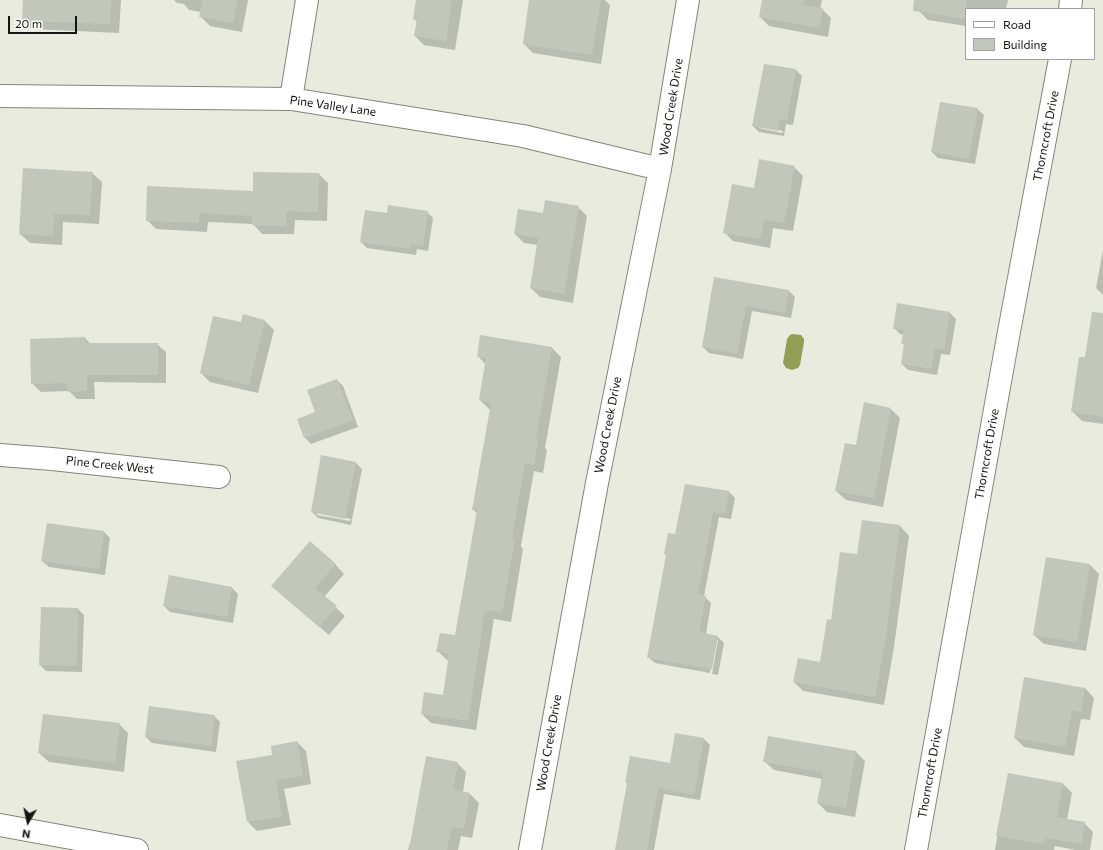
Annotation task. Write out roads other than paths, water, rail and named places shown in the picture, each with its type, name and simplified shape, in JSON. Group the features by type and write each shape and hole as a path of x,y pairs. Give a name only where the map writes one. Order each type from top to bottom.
{"street":[{"path":"291,98 307,0"},
{"name":"Wood Creek Drive","path":"530,850 597,483 660,169 688,0"},
{"name":"Thorncroft Drive","path":"916,850 1060,60"},
{"name":"Pine Valley Lane","path":"0,96 291,98 523,136 660,169"},
{"name":"Pine Creek West","path":"0,455 52,459 219,477"},
{"path":"0,826 137,850"}]}
